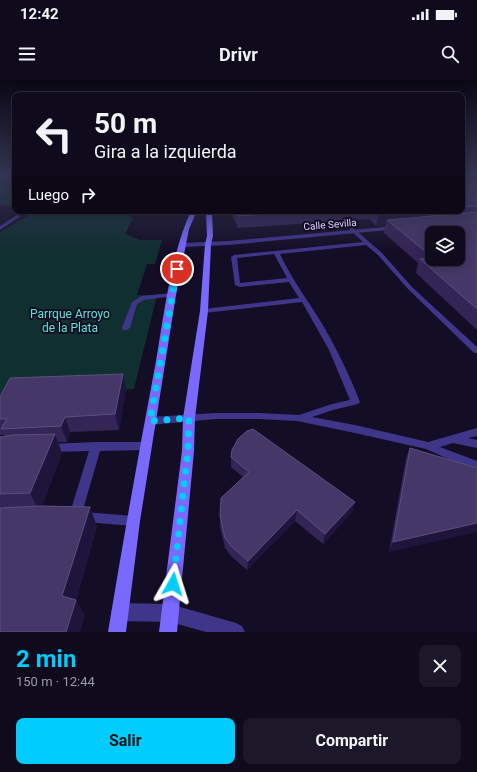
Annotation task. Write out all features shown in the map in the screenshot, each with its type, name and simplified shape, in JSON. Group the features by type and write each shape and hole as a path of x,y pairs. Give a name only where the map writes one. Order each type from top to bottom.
{"main road":[{"path":"116,632 132,521 172,295 186,229 193,214"},
{"path":"168,632 188,451 189,418 204,311 209,241 209,214"}],"street":[{"name":"Calle Sevilla","path":"183,242 404,225"},
{"path":"120,612 170,613 236,632"}],"lane":[{"path":"0,228 19,216"},
{"path":"353,230 380,254 410,288 477,352"},
{"path":"290,280 256,284 237,284 234,257 367,243"},
{"path":"276,252 290,280 317,320 343,371 355,402 332,407 297,418"},
{"path":"126,328 134,302 142,298 172,295"},
{"path":"204,311 303,300"},
{"path":"150,421 189,418 259,416 297,418 428,446 477,465"},
{"path":"428,446 477,432"},
{"path":"452,439 477,444"},
{"path":"75,517 96,446"},
{"path":"37,448 145,446"},
{"path":"60,517 132,521"}],"green space":[{"path":"0,200 12,200 12,207 0,204"},
{"name":"Parrque Arroyo de la Plata","path":"30,214 126,214 133,218 125,234 140,240 162,240 155,264 147,264 137,295 157,295 134,389 17,393 0,427 0,232"}],"building":[{"path":"465,200 477,200 477,206 465,207"},
{"path":"477,212 477,309 428,266 465,266 465,226 425,226 425,251 387,220"},
{"path":"237,214 266,214 238,216"},
{"path":"420,259 425,259 425,263"},
{"path":"123,374 115,414 65,417 61,426 1,429 7,419 0,419 0,397 10,378"},
{"path":"253,429 355,502 325,534 297,510 248,561 231,546 225,538 220,516 221,498 249,472 231,457 232,450 238,439 247,431"},
{"path":"55,434 30,493 0,494 0,437 13,435"},
{"path":"410,448 477,468 477,523 393,542"},
{"path":"40,506 90,507 62,596 76,600 66,632 0,632 0,508"}],"route":[{"path":"173,584 188,451 189,418 150,421 177,269"}]}
